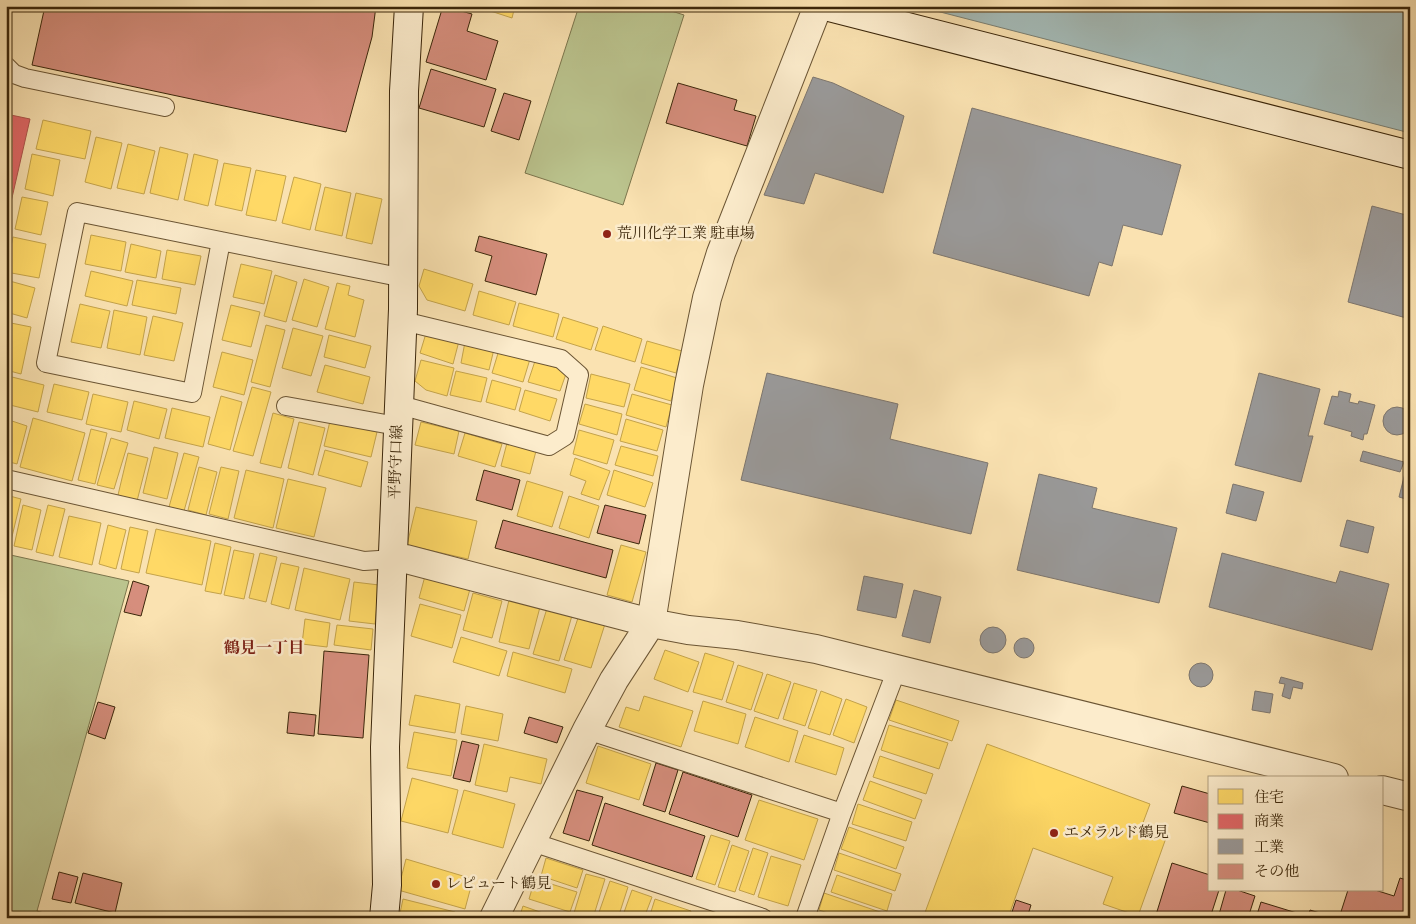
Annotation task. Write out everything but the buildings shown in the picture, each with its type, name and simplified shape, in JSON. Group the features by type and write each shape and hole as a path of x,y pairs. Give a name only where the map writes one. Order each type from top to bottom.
{"street":[{"name":"平野守口線","path":"384,918 387,884 385,747 403,321 404,91 409,6"},
{"path":"494,918 586,730 618,674 651,623 689,385 707,298 721,253 818,6"},
{"path":"825,6 1410,156"},
{"path":"394,559 406,559 651,623 688,630 737,635 816,649 1326,776"},
{"path":"1384,790 1410,796"}],"lane":[{"path":"6,66 14,74 26,78 165,107"},
{"path":"221,242 192,393 46,363 77,212 404,278"},
{"path":"286,406 399,416 549,446 565,436 579,375 560,359 403,321"},
{"path":"6,479 364,561 394,559"},
{"path":"805,918 842,813 897,669"},
{"path":"586,730 842,813"},
{"path":"532,842 764,918"}],"green space":[{"path":"579,6 656,6 684,15 623,205 525,173"},
{"path":"6,554 129,581 37,911 61,918 6,918"}],"water":[{"path":"917,6 1410,6 1410,133"}],"place":[{"name":"荒川化学工業 駐車場","path":"607,234"},
{"name":"エメラルド鶴見","path":"1054,833"},
{"name":"レピュート鶴見","path":"436,884"}],"district":[{"name":"鶴見一丁目","path":"264,649"}]}
